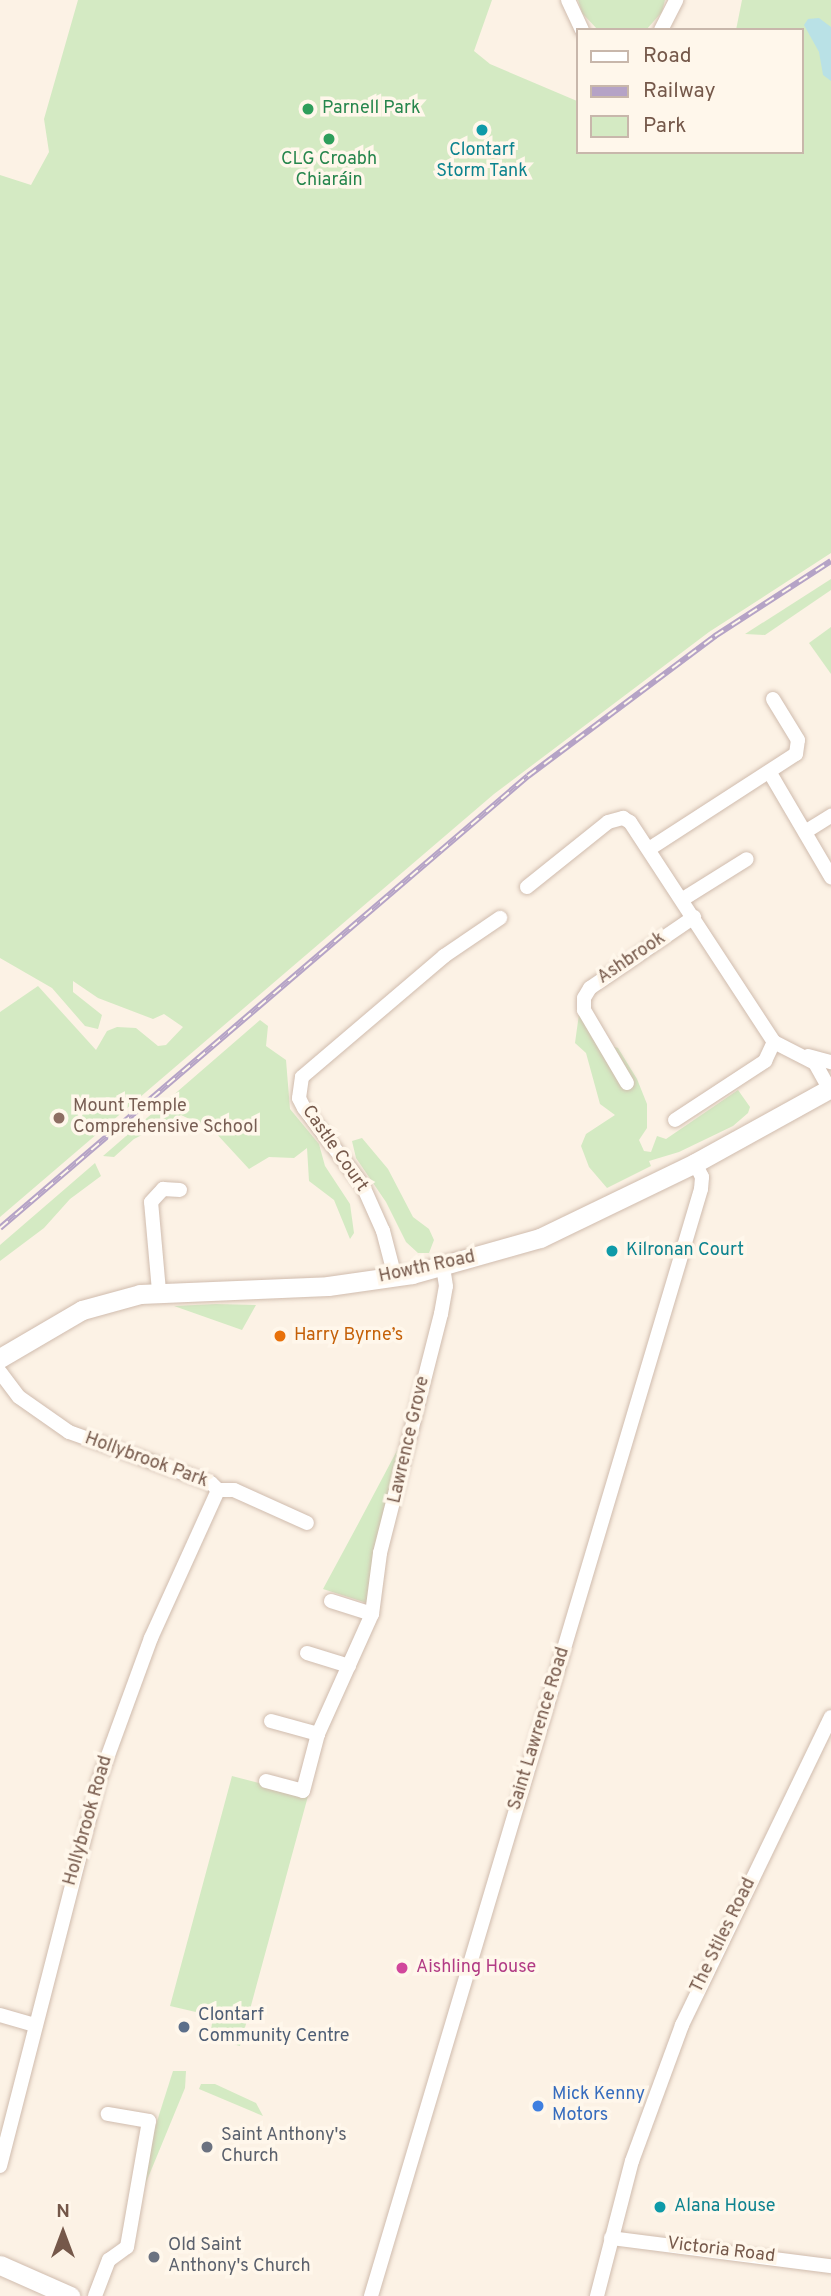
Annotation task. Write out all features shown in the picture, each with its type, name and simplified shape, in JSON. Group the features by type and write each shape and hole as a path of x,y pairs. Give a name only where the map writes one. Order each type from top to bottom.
{"main road":[{"name":"Howth Road","path":"0,1358 82,1310 159,1291 312,1287 394,1277 540,1238 695,1163 830,1089"},
{"path":"0,2265 70,2296"}],"street":[{"path":"568,0 581,28"},
{"path":"663,28 676,0"},
{"path":"649,849 770,773 800,747 773,699"},
{"path":"770,773 831,877"},
{"path":"805,832 831,816"},
{"path":"527,887 615,818 630,822 775,1042 831,1062"},
{"path":"683,900 747,859"},
{"name":"Ashbrook","path":"626,1083 584,1010 584,998 590,988 694,917"},
{"name":"Castle Court","path":"394,1277 369,1198 304,1108 299,1088 310,1066 444,956 500,918"},
{"path":"675,1120 765,1061 775,1042"},
{"path":"803,1054 815,1063 830,1089"},
{"name":"Saint Lawrence Road","path":"370,2296 694,1213 702,1177 695,1163"},
{"path":"159,1291 152,1202 163,1189 180,1190"},
{"name":"Lawrence Grove","path":"266,1781 303,1791 318,1734 372,1614 380,1553 397,1500 441,1314 446,1286 443,1266"},
{"name":"Hollybrook Park","path":"0,1372 19,1397 69,1432 211,1483 218,1490 234,1490 307,1523"},
{"name":"Hollybrook Road","path":"0,2166 113,1739 150,1638 218,1490"},
{"path":"331,1601 372,1614"},
{"path":"307,1653 349,1666"},
{"name":"The Stiles Road","path":"597,2296 632,2161 700,1983 831,1717"},
{"path":"271,1721 318,1734"},
{"path":"0,2015 36,2025"},
{"path":"95,2296 109,2260 127,2247 149,2121 108,2114"},
{"name":"Victoria Road","path":"611,2238 831,2266"}],"green space":[{"path":"78,0 492,0 474,51 490,64 576,101 576,154 803,154 803,28 736,28 742,0 831,0 831,553 709,632 494,794 0,1217 0,1012 38,986 96,1050 107,1031 117,1027 136,1028 158,1046 166,1045 183,1027 164,1014 153,1019 98,998 73,981 73,992 102,1015 98,1029 85,1026 52,988 0,958 0,175 31,185 49,152 44,119"},
{"path":"578,0 665,0 662,12 648,28 596,28 582,13"},
{"path":"831,579 831,590 765,635 745,634"},
{"path":"831,627 831,674 809,643"},
{"path":"579,1014 596,1041 618,1048 637,1079 647,1104 647,1128 639,1140 644,1151 651,1152 657,1136 666,1139 738,1090 750,1107 748,1113 733,1126 679,1152 649,1161 651,1166 607,1188 589,1167 581,1146 586,1134 615,1115 600,1104 586,1053 575,1043"},
{"path":"260,1020 268,1026 266,1046 286,1060 290,1109 319,1144 325,1166 350,1204 354,1233 350,1239 334,1200 309,1181 307,1148 294,1158 269,1157 249,1169 213,1130 181,1115 134,1139 114,1157 103,1156"},
{"path":"362,1138 388,1169 413,1217 429,1229 434,1240 429,1253 418,1253 406,1242 386,1202 356,1158 352,1141"},
{"path":"95,1163 101,1176 70,1199 44,1228 0,1261 0,1245"},
{"path":"216,1304 256,1305 242,1330 174,1306"},
{"path":"401,1443 367,1603 323,1589 357,1526"},
{"path":"232,1776 308,1796 240,2046 210,2038 213,2016 170,2006"},
{"path":"173,2071 186,2071 185,2088 145,2185 152,2137"},
{"path":"201,2084 215,2084 256,2103 263,2116 199,2089"}],"water":[{"path":"819,18 831,27 831,81 823,75 819,52 804,25 808,19"}],"railway":[{"path":"0,1228 528,776 715,636 831,561"}],"place":[{"name":"Parnell Park","path":"308,109"},
{"name":"Clontarf Storm Tank","path":"482,130"},
{"name":"CLG Croabh Chiaráin","path":"329,139"},
{"name":"Mount Temple Comprehensive School","path":"59,1118"},
{"name":"Kilronan Court","path":"612,1251"},
{"name":"Harry Byrne’s","path":"280,1336"},
{"name":"Aishling House","path":"402,1968"},
{"name":"Clontarf Community Centre","path":"184,2027"},
{"name":"Mick Kenny Motors","path":"538,2106"},
{"name":"Saint Anthony's Church","path":"207,2147"},
{"name":"Alana House","path":"660,2207"},
{"name":"Old Saint Anthony's Church","path":"154,2257"}]}
